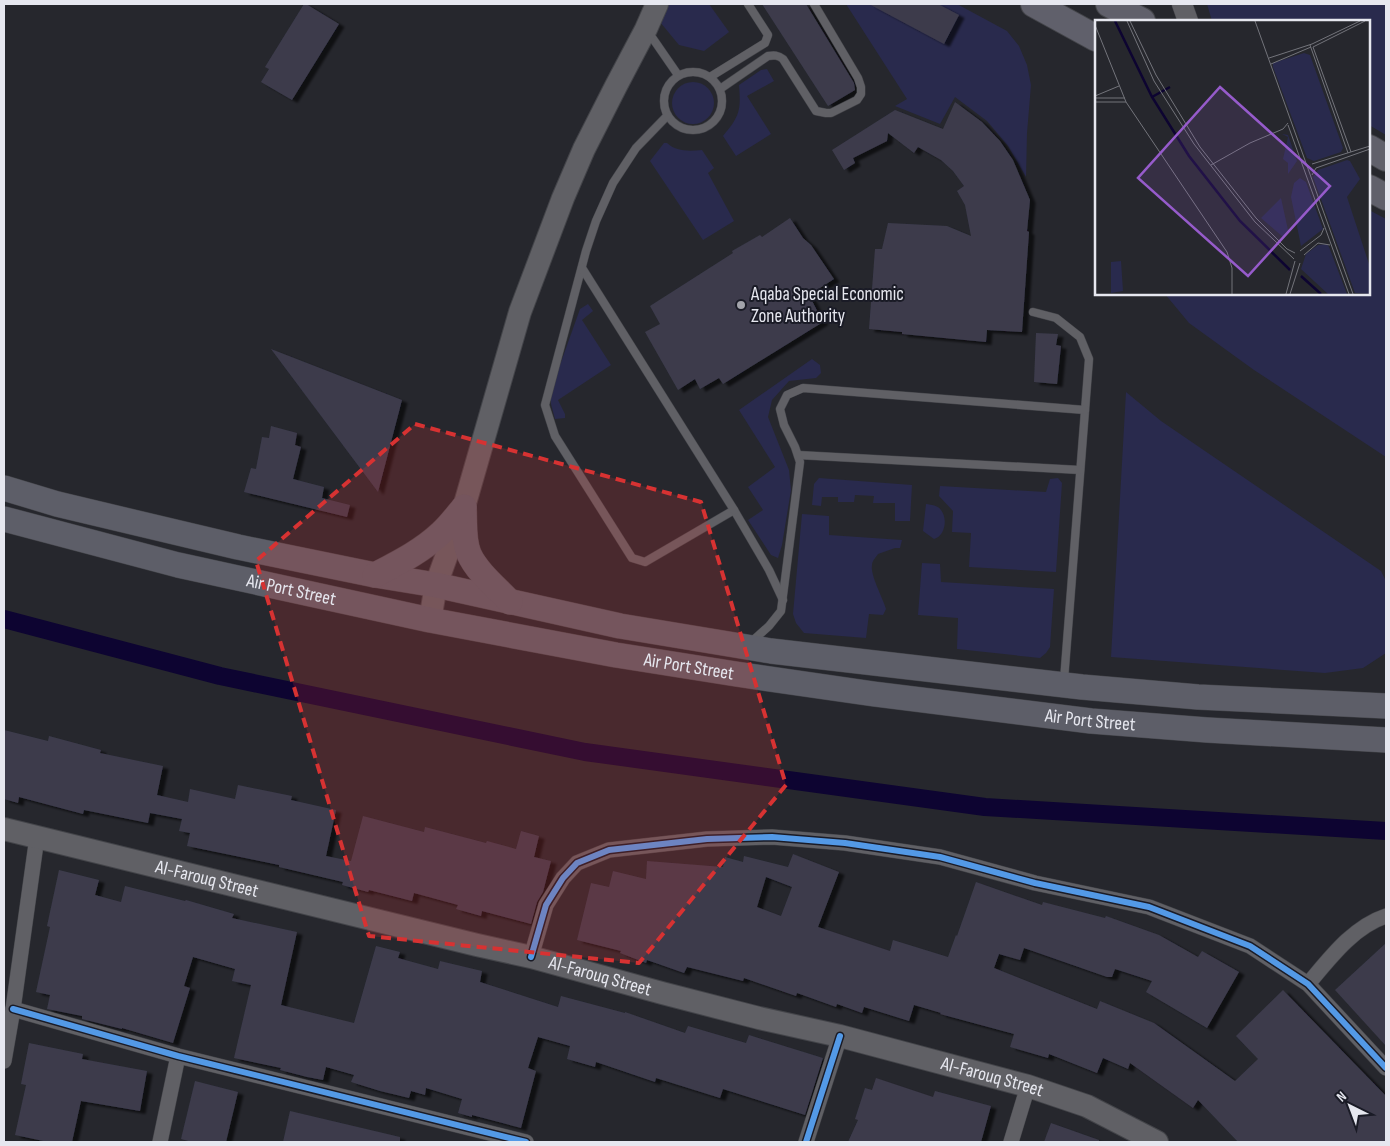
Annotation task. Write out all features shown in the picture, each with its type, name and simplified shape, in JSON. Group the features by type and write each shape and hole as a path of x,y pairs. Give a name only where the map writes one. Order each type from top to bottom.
{"highway":[{"path":"1034,4 1095,37"},
{"path":"1109,4 1137,20"},
{"path":"1370,149 1386,158"},
{"path":"1370,189 1386,198"}],"main road":[{"path":"430,620 436,585 464,506 520,312 563,198 592,133 657,4"},
{"name":"Air Port Street","path":"4,488 66,506 238,547 375,576 436,585 620,626 771,651 1063,685 1198,697 1386,706"},
{"path":"375,576 426,545 442,532 464,506"},
{"path":"464,506 464,534 469,554 483,574 510,602"},
{"name":"Air Port Street","path":"4,519 178,565 430,620 616,655 894,696 1091,721 1207,730 1386,740"},
{"name":"Al-Farouq Street","path":"4,829 531,957 1028,1086 1087,1106 1157,1142"}],"street":[{"path":"1182,4 1188,20"},
{"path":"4,1061 37,837"},
{"path":"531,957 546,905 563,878 577,863 609,850 707,839 772,837 846,843 940,857 1036,883 1150,907 1250,946 1308,984 1386,1068"},
{"path":"1308,984 1334,952 1352,936 1366,925 1386,916"},
{"path":"13,1009 178,1056 520,1142"},
{"path":"806,1142 840,1036"},
{"path":"160,1142 178,1056"},
{"path":"1011,1142 1028,1086"}],"lane":[{"path":"710,77 765,43 768,35 748,4"},
{"path":"720,89 768,56 773,55 783,59 816,110 831,113 858,100 861,94 858,78 814,4"},
{"path":"646,29 678,75"},
{"path":"687,72 697,72 710,77 720,89 722,98 718,117 711,124 693,131 675,125 664,109 665,90 670,82 678,75 687,72"},
{"path":"667,116 636,148 613,183 596,221 546,405 555,436 632,558 644,562 734,510"},
{"path":"582,268 734,510 769,570 783,600"},
{"path":"1033,312 1056,318 1080,338 1089,360 1063,685"},
{"path":"745,646 768,626 781,611 783,600 800,462 784,425 780,408 787,395 803,388 1085,410"},
{"path":"798,455 1080,470"}],"highlighted area":[{"path":"415,424 701,502 786,785 639,963 369,936 256,561"}],"shaded area":[{"path":"666,4 709,4 729,32 704,51 679,45 660,22"},
{"path":"846,4 957,4 1007,31 1019,46 1027,65 1031,85 1026,177 1008,146 987,121 955,97 940,124 895,106 907,99"},
{"path":"1207,4 1386,4 1386,135 1370,126 1370,20 1212,20"},
{"path":"767,69 774,81 747,96 771,134 736,156 723,136 733,123 738,112 740,101 739,85 761,70"},
{"path":"689,82 697,82 708,88 714,103 708,118 697,124 689,124 678,118 672,107 672,99 678,88"},
{"path":"664,143 688,151 702,150 714,168 708,173 734,221 703,240 650,161"},
{"path":"1370,211 1386,219 1386,457 1254,370 1189,323 1166,295 1370,295"},
{"path":"588,304 593,311 582,320 611,365 558,400 565,418 555,419 551,404 551,390 580,309"},
{"path":"812,359 820,365 821,373 816,378 789,381 772,400 768,417 789,470 791,490 778,558 771,555 748,520 763,510 748,487 775,467 739,410"},
{"path":"1126,392 1161,421 1381,571 1386,581 1386,653 1363,668 1325,673 1111,657"},
{"path":"819,478 912,485 910,521 895,521 895,503 873,503 874,496 855,495 854,502 838,502 838,497 822,497 821,506 812,505 814,484"},
{"path":"1058,478 1062,483 1056,572 969,567 971,533 952,532 953,511 939,496 940,486 1046,492 1050,479"},
{"path":"926,504 938,507 943,514 945,522 943,531 934,539 923,531"},
{"path":"802,514 829,516 829,535 902,540 900,548 878,554 873,562 873,575 886,609 883,615 869,614 866,638 804,633 796,623 793,614"},
{"path":"922,563 940,564 941,582 1054,589 1050,647 1046,653 1040,658 957,649 958,618 918,615"}],"building":[{"path":"304,4 339,24 292,100 261,82 269,69 265,67"},
{"path":"762,4 806,4 854,83 855,90 828,106"},
{"path":"869,4 938,4 959,15 944,44"},
{"path":"955,102 982,122 1000,141 1013,160 1030,200 1022,332 987,330 986,342 869,329 875,249 882,249 888,223 947,226 971,236 965,205 957,191 964,186 953,171 941,160 918,147 914,153 888,133 887,141 853,158 855,163 844,170 832,150 895,110 943,129"},
{"path":"790,218 834,279 809,295 823,322 723,384 719,378 700,389 695,379 678,390 645,332 660,324 650,306 733,253 732,251 760,235 762,237"},
{"path":"1036,333 1058,334 1056,345 1061,346 1057,384 1034,382"},
{"path":"271,349 402,400 378,492 354,460"},
{"path":"271,426 297,433 295,445 301,447 293,479 324,487 322,498 350,505 347,517 244,492 251,468 256,469 262,437 269,438"},
{"path":"4,730 48,741 49,736 101,750 100,753 163,766 157,795 188,802 190,789 235,799 238,785 292,796 291,800 336,810 326,856 351,861 363,816 424,832 425,827 516,849 521,831 539,836 534,857 551,861 543,892 537,902 531,924 482,911 481,916 456,909 458,905 414,893 412,901 369,890 368,892 342,885 343,882 279,867 279,865 187,846 190,833 179,831 182,819 150,813 148,823 84,810 83,814 19,797 18,803 4,799"},
{"path":"793,854 839,872 818,927 890,951 893,940 948,957 976,882 1042,905 1043,902 1105,918 1106,916 1159,935 1198,957 1202,951 1239,972 1207,1028 1146,992 1152,981 1115,969 1112,977 1107,977 1024,948 1020,960 999,954 994,968 1097,1009 1100,1001 1154,1023 1235,1081 1258,1059 1236,1036 1283,990 1386,1096 1386,1142 1238,1142 1198,1100 1193,1108 1130,1063 1128,1069 1103,1058 1097,1073 1049,1054 1048,1058 1010,1047 1014,1034 914,1005 909,1021 864,1007 862,1013 837,1004 836,1007 797,993 796,996 744,978 743,981 687,967 684,973 647,960 646,963 620,953 621,951 577,940 591,883 609,887 613,871 646,879 647,861 723,867 725,857 743,862 744,856 788,867","holes":["766,877 792,887 781,916 757,907"]},
{"path":"59,870 99,880 95,895 121,902 125,886 186,900 234,914 232,918 297,932 281,1005 354,1023 376,946 400,952 398,958 438,969 440,961 482,971 480,982 558,1007 561,996 625,1012 685,1033 688,1026 746,1043 749,1035 823,1058 805,1115 723,1089 720,1098 656,1078 655,1082 596,1062 595,1067 567,1059 570,1046 538,1037 528,1068 536,1071 521,1128 458,1113 462,1099 426,1088 425,1095 411,1091 409,1098 351,1082 354,1075 326,1067 323,1080 307,1077 280,1070 281,1068 234,1058 251,985 232,981 235,969 193,957 184,986 190,988 173,1043 82,1019 82,1016 47,1009 50,995 36,992 50,927 47,926"},
{"path":"1386,943 1386,1046 1335,990"},
{"path":"29,1043 83,1054 82,1059 147,1071 140,1111 81,1101 72,1142 48,1142 15,1135 26,1085 21,1084"},
{"path":"876,1078 933,1097 935,1091 991,1106 981,1142 848,1142 858,1120 855,1119 865,1088 872,1090"},
{"path":"195,1081 238,1092 226,1142 192,1142 181,1139"},
{"path":"290,1111 400,1137 400,1142 283,1142"},
{"path":"1051,1123 1099,1140 1099,1142 1044,1142"}],"waterway":[{"path":"4,619 220,676 585,752 985,807 1386,831"}],"cycle path":[{"path":"531,957 546,905 563,878 577,863 609,850 707,839 772,837 845,843 940,857 1035,883 1149,907 1250,946 1308,984 1386,1068"},
{"path":"13,1009 178,1056 526,1142"},
{"path":"806,1142 840,1036"}],"place":[{"name":"Aqaba Special Economic Zone Authority","path":"741,305"}]}
